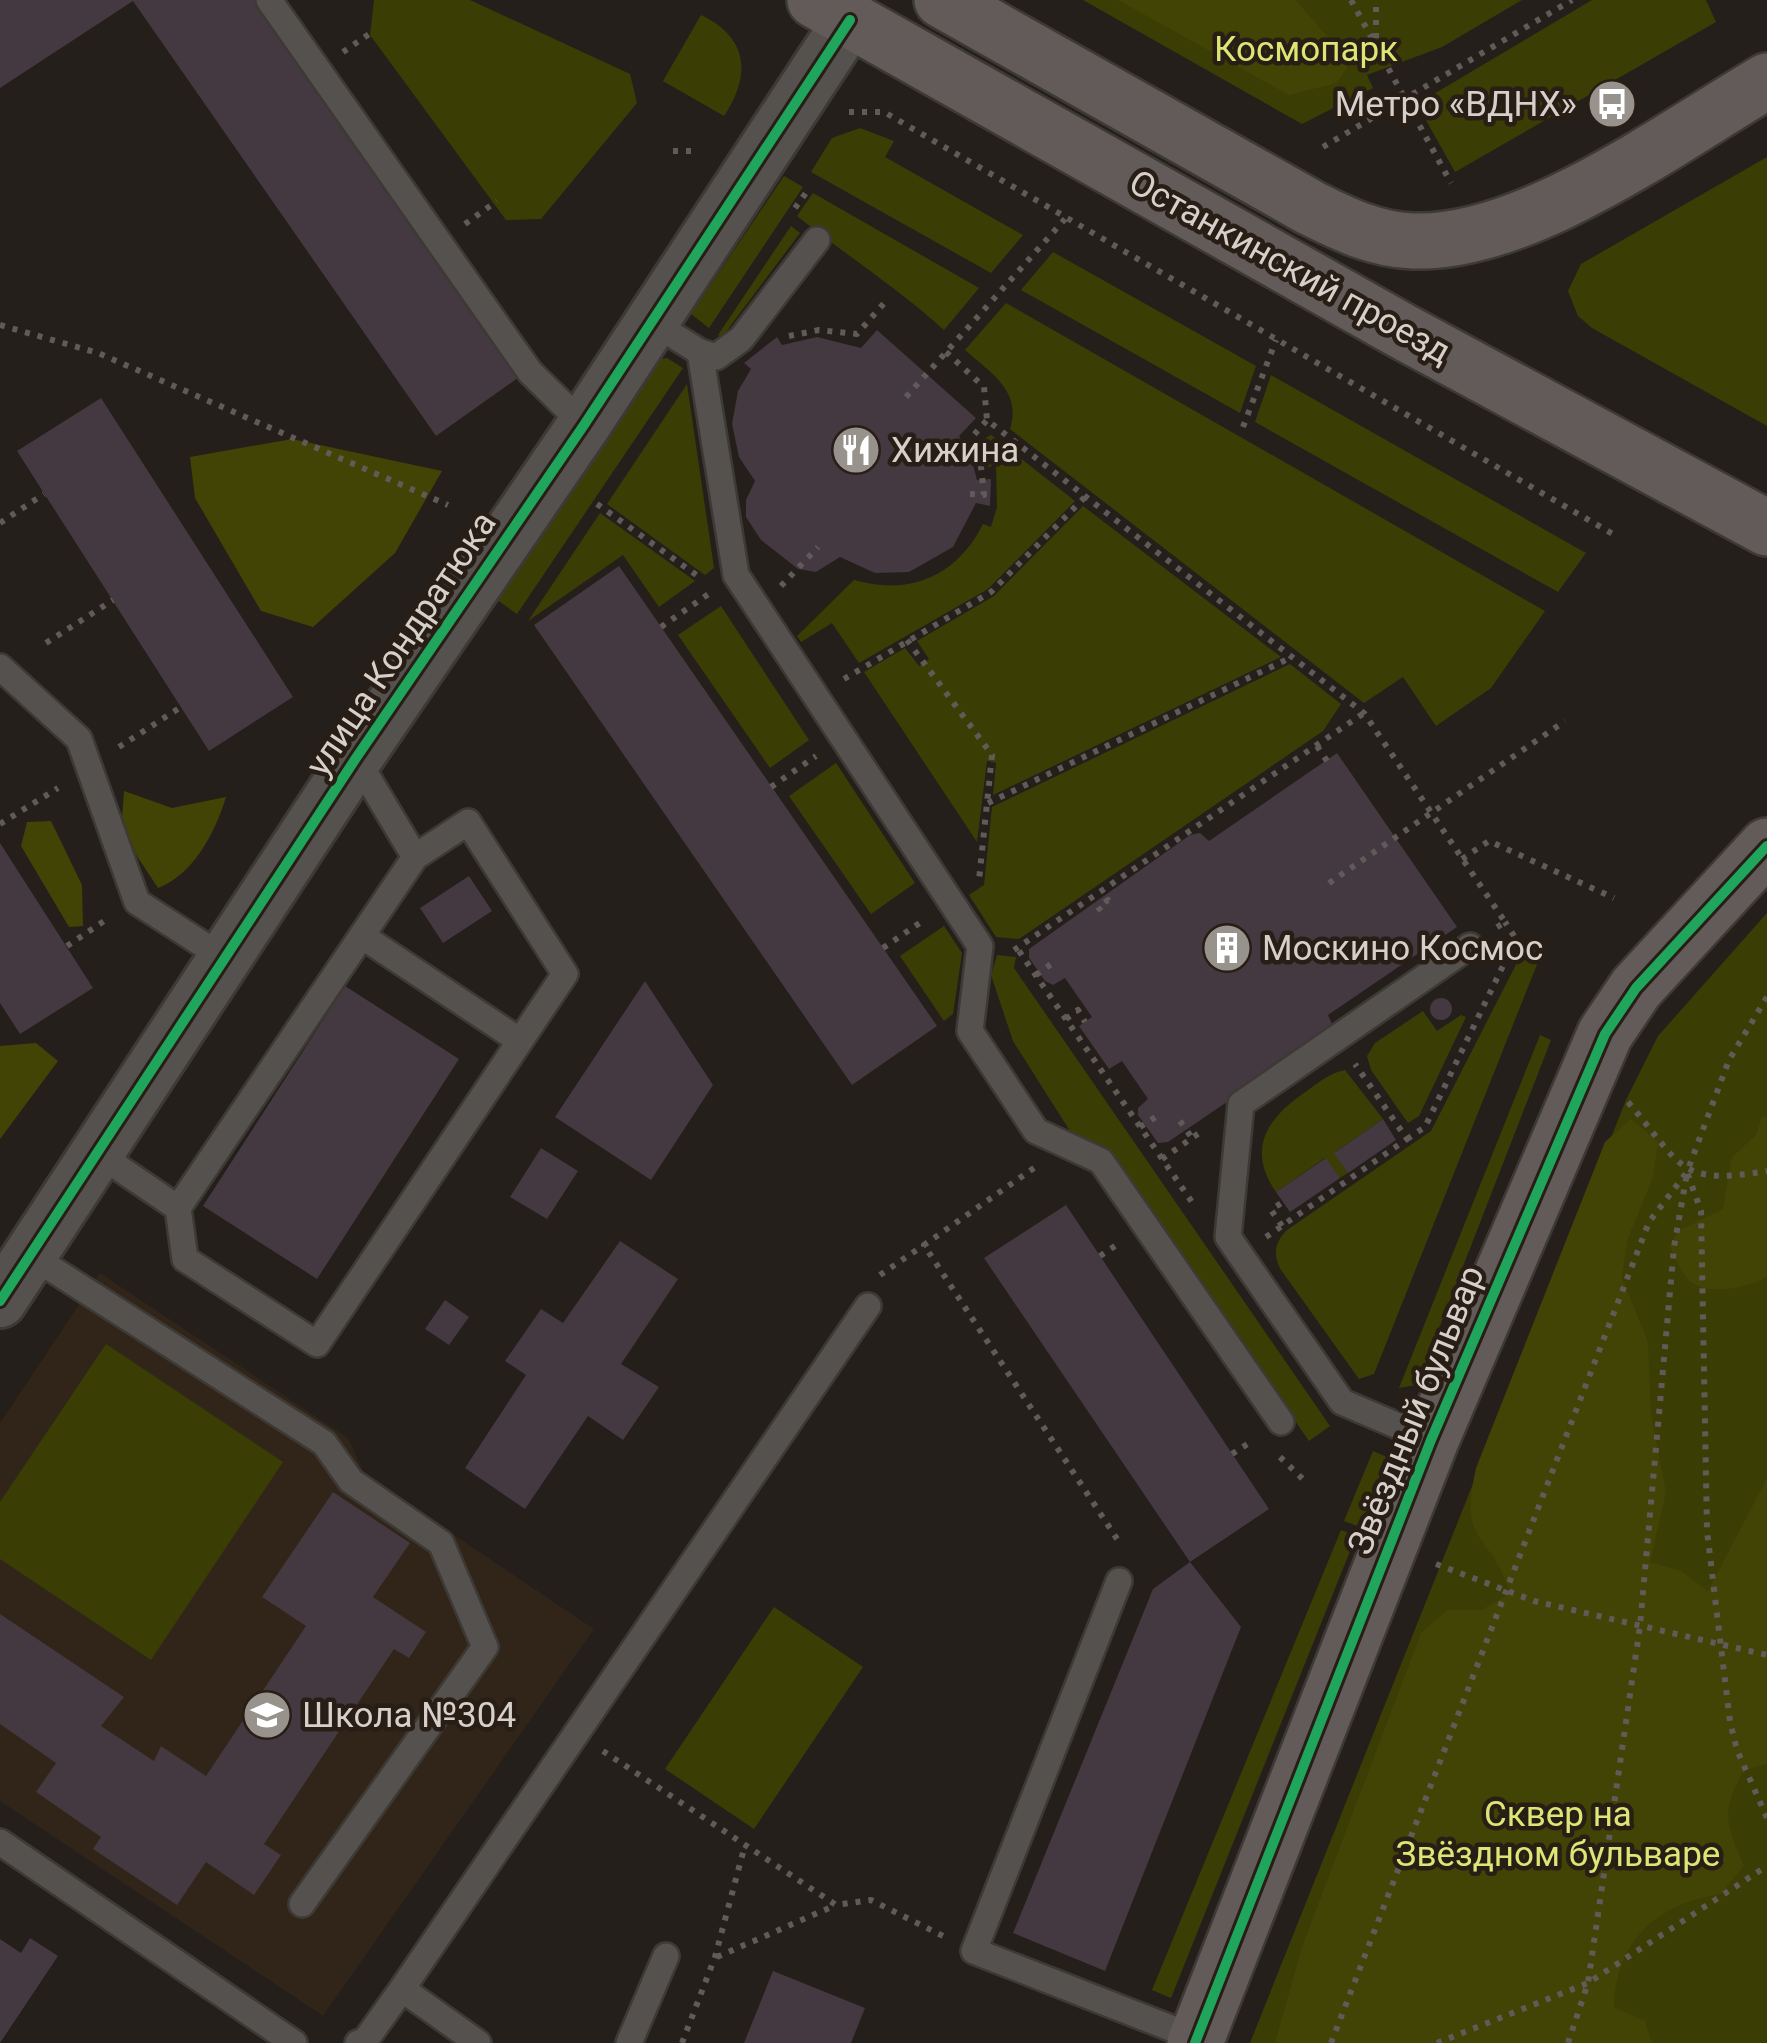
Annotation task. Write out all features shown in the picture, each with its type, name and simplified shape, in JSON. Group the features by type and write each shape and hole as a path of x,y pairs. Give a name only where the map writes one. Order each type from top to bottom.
{"main road":[{"name":"Останкинский проезд","path":"942,0 1310,208 1373,234 1412,241 1463,237 1524,218 1767,81"},
{"name":"Останкинский проезд","path":"833,10 1384,321 1767,528"},
{"name":"Звёздный бульвар","path":"1196,2040 1431,1440 1605,1034 1636,988 1767,846"}],"street":[{"name":"улица Кондратюка","path":"10,1278 356,758 584,425 650,321 833,10"}],"lane":[{"path":"270,0 530,372 584,425"},
{"path":"650,321 700,352 716,356 741,339 817,240"},
{"path":"700,352 726,582 754,604 980,946 970,1031 1036,1131 1102,1161 1282,1422"},
{"path":"0,668 79,739 137,902 224,958"},
{"path":"356,758 415,858"},
{"path":"468,822 565,974 318,1344 185,1259 178,1208 415,858 468,822"},
{"path":"362,936 520,1042"},
{"path":"1431,1440 1342,1402 1234,1246 1241,1104 1470,946"},
{"path":"97,1152 178,1208"},
{"path":"10,1278 324,1442 351,1481 441,1542 485,1646 302,1904"},
{"path":"358,2043 365,2041 402,1989 868,1306"},
{"path":"1119,1581 974,1951 1196,2040"},
{"path":"0,1842 294,2043"},
{"path":"629,2043 666,1956"},
{"path":"402,1989 478,2043"}],"path":[{"path":"1351,0 1376,39 1451,183"},
{"path":"1376,0 1376,39"},
{"path":"1323,147 1572,0"},
{"path":"844,113 862,108 884,112 1618,537"},
{"path":"673,151 696,151"},
{"path":"795,208 808,190"},
{"path":"906,397 1065,219"},
{"path":"780,341 819,330 857,334 887,300"},
{"path":"0,325 98,353 448,505"},
{"path":"1243,428 1276,340"},
{"path":"946,352 984,387 987,420 1364,713 1516,938 1425,1128 1282,1226 1234,1246 1205,1221 1019,950 1048,930 1103,904 1182,838 1364,713"},
{"path":"970,494 984,495 981,467 970,438 987,420"},
{"path":"0,522 44,494"},
{"path":"862,668 991,592 1085,497"},
{"path":"598,504 726,582 662,627"},
{"path":"754,604 786,583 818,547"},
{"path":"46,644 112,600"},
{"path":"883,948 978,883 992,755 907,640"},
{"path":"988,803 1292,657"},
{"path":"115,750 181,707"},
{"path":"1329,884 1565,721"},
{"path":"771,787 842,739"},
{"path":"1317,746 1327,761"},
{"path":"0,824 62,786"},
{"path":"1182,838 1190,850"},
{"path":"1462,859 1488,841 1614,898"},
{"path":"66,946 108,918"},
{"path":"1470,946 1504,922"},
{"path":"1048,930 1056,942"},
{"path":"1036,975 1054,962"},
{"path":"1568,2043 1588,1984 1640,1626 1674,1247 1687,1172 1729,1060 1767,997"},
{"path":"1066,1019 1078,1010 1086,1022"},
{"path":"1338,1038 1393,1127 1407,1139"},
{"path":"1615,1092 1687,1172 1701,1211 1707,1531 1737,1750 1767,1818"},
{"path":"1140,1127 1159,1115"},
{"path":"1180,1121 1192,1138"},
{"path":"888,1269 1038,1166"},
{"path":"1687,1172 1718,1179 1767,1171"},
{"path":"1331,2043 1650,1222 1687,1172"},
{"path":"1282,1226 1271,1210 1283,1202"},
{"path":"1100,1256 1124,1239"},
{"path":"924,1245 1122,1548 1119,1581"},
{"path":"1232,1454 1259,1436"},
{"path":"1270,1447 1308,1484"},
{"path":"1428,1560 1506,1591 1767,1655"},
{"path":"576,1733 836,1905"},
{"path":"682,2043 716,1958 745,1845"},
{"path":"1437,2043 1588,1984 1767,1866"},
{"path":"716,1958 836,1905 871,1900 945,1936"}],"shaded area":[{"name":"Школа №304","path":"100,1273 348,1438 365,1475 594,1629 323,2016 0,1801 0,1423"}],"green space":[{"path":"374,0 470,0 630,74 637,103 541,219 506,220 370,35"},
{"name":"Космопарк","path":"1083,0 1522,0 1442,47 1367,75 1373,88 1302,124"},
{"path":"1118,0 1296,0 1350,63 1337,83 1289,95"},
{"path":"1592,0 1706,0 1716,22 1455,172 1417,104"},
{"path":"701,15 729,35 741,59 739,86 724,116 663,81"},
{"path":"860,128 894,141 885,157 1023,235 991,273 811,172 832,138"},
{"path":"1767,157 1767,426 1592,328 1578,316 1568,291 1581,264"},
{"path":"784,176 803,187 709,328 691,314"},
{"path":"813,193 979,288 944,330 797,216"},
{"path":"791,226 800,233 722,337 718,335"},
{"path":"1053,252 1256,366 1240,413 1021,290"},
{"path":"1006,303 1545,611 1491,688 1436,726 1403,677 1364,703 1010,429 1013,416 1008,393 965,350"},
{"path":"667,358 683,368 517,614 493,597 654,360"},
{"path":"1271,375 1586,553 1558,592 1255,422"},
{"path":"687,384 714,568 705,575 607,504"},
{"path":"991,435 1075,501 988,589 859,663 832,623 801,642 797,636 854,580 894,585 930,578 960,557 983,524 991,527 997,507 996,465 988,467 979,442"},
{"path":"292,439 442,471 395,553 313,627 261,611 195,498 190,457"},
{"path":"1083,506 1281,657 993,795 996,763 987,761 977,842 864,672 905,648 919,666 929,659 917,641 994,596"},
{"path":"600,513 695,581 659,607 623,555 528,621"},
{"path":"721,606 809,740 770,768 678,635"},
{"path":"1290,664 1341,704 1323,731 1019,939 996,937 969,895 984,885 992,807"},
{"path":"836,763 915,883 871,914 789,796"},
{"path":"124,791 172,808 226,797 201,851 182,873 158,888 121,832"},
{"path":"51,821 82,885 83,926 69,927 21,846 27,822"},
{"name":"Сквер на Звёздном бульваре","path":"1767,913 1767,2043 1250,2043 1626,1100 1658,1036"},
{"path":"944,926 962,953 953,1014 944,1021 900,956"},
{"path":"1528,941 1540,957 1374,1374 1359,1379 1281,1270 1276,1259 1277,1244 1287,1230 1431,1131"},
{"path":"997,955 1016,957 1014,968 1330,1426 1309,1441 1115,1160 1075,1139 1013,1041 991,975"},
{"path":"1423,1011 1437,1031 1461,1015 1466,1017 1419,1116 1408,1123 1371,1070 1367,1056 1375,1043"},
{"path":"1540,1035 1551,1040 1417,1385 1399,1388"},
{"path":"36,1043 58,1061 0,1139 0,1046"},
{"path":"1345,1070 1383,1119 1335,1152 1348,1173 1340,1178 1325,1158 1276,1192 1267,1177 1262,1149 1271,1125 1304,1093 1328,1076"},
{"path":"1767,1116 1767,1276 1729,1289 1698,1286 1684,1275 1670,1247 1678,1231 1723,1209 1732,1157 1756,1135 1762,1117"},
{"name":"Сквер на Звёздном бульваре","path":"1631,1119 1658,1142 1653,1177 1627,1241 1622,1278 1648,1342 1651,1415 1666,1492 1650,1562 1681,1571 1708,1591 1767,1478 1767,1764 1744,1770 1728,1817 1744,1866 1721,1894 1678,1906 1660,1916 1632,1944 1617,1983 1614,2007 1645,2021 1652,2043 1275,2043 1302,1947 1421,1633 1447,1610 1482,1610 1510,1593 1474,1526 1471,1494 1476,1468 1605,1142"},
{"path":"106,1344 283,1462 151,1660 0,1559 0,1502"},
{"path":"1373,1451 1387,1457 1360,1527 1344,1521"},
{"path":"1341,1530 1356,1536 1171,1998 1152,1990"},
{"path":"774,1607 863,1667 754,1829 665,1769"}],"building":[{"path":"0,0 261,0 522,375 436,436 133,1 0,88"},
{"path":"877,330 976,418 959,436 970,453 977,480 991,479 990,506 976,503 953,547 909,572 875,573 840,557 816,572 798,569 761,540 746,517 746,500 755,481 739,457 732,424 738,391 751,369 744,363 777,337 782,345 817,337 861,348"},
{"path":"101,398 293,697 209,751 17,451"},
{"path":"619,566 937,1026 852,1085 534,625"},
{"name":"Москино Космос","path":"1337,753 1457,927 1328,1015 1332,1024 1329,1033 1168,1142 1158,1143 1138,1115 1138,1108 1148,1099 1122,1061 1109,1069 1079,1026 1092,1017 1065,978 1053,985 1045,981 1029,958 1029,949 1190,835 1200,833 1209,841"},
{"path":"0,843 93,988 20,1034 0,1003"},
{"path":"469,876 492,911 443,943 420,908"},
{"path":"645,981 713,1085 651,1180 555,1117"},
{"path":"345,986 459,1059 317,1279 203,1206"},
{"path":"1441,998 1452,1009 1441,1020 1430,1009"},
{"path":"1383,1119 1396,1140 1348,1173 1334,1153"},
{"path":"541,1148 578,1171 547,1219 510,1197"},
{"path":"1326,1158 1340,1178 1290,1212 1276,1192"},
{"path":"1066,1205 1269,1509 1190,1562 984,1258"},
{"path":"620,1241 678,1279 621,1364 659,1387 623,1440 588,1416 525,1509 465,1468 526,1375 505,1361 541,1309 563,1323"},
{"path":"445,1300 469,1317 449,1345 425,1329"},
{"path":"333,1492 410,1543 373,1597 426,1632 409,1658 394,1649 264,1844 281,1855 254,1895 206,1862 177,1905 93,1849 101,1837 36,1792 56,1763 0,1724 0,1614 124,1697 101,1726 154,1761 161,1746 206,1776 306,1626 262,1597"},
{"path":"1190,1562 1241,1627 1105,1971 1013,1933 1153,1589"},
{"path":"30,1938 58,1956 0,2043 0,1939 21,1953"},
{"path":"773,1971 865,2008 851,2043 744,2043"}],"cycle path":[{"path":"0,1301 356,758 584,425 850,20"},
{"path":"1195,2043 1431,1440 1605,1034 1636,988 1767,846"}],"place":[{"name":"Метро «ВДНХ»","path":"1612,104"},
{"name":"Хижина","path":"856,450"},
{"name":"Москино Космос","path":"1227,948"},
{"name":"Школа №304","path":"267,1715"}]}
